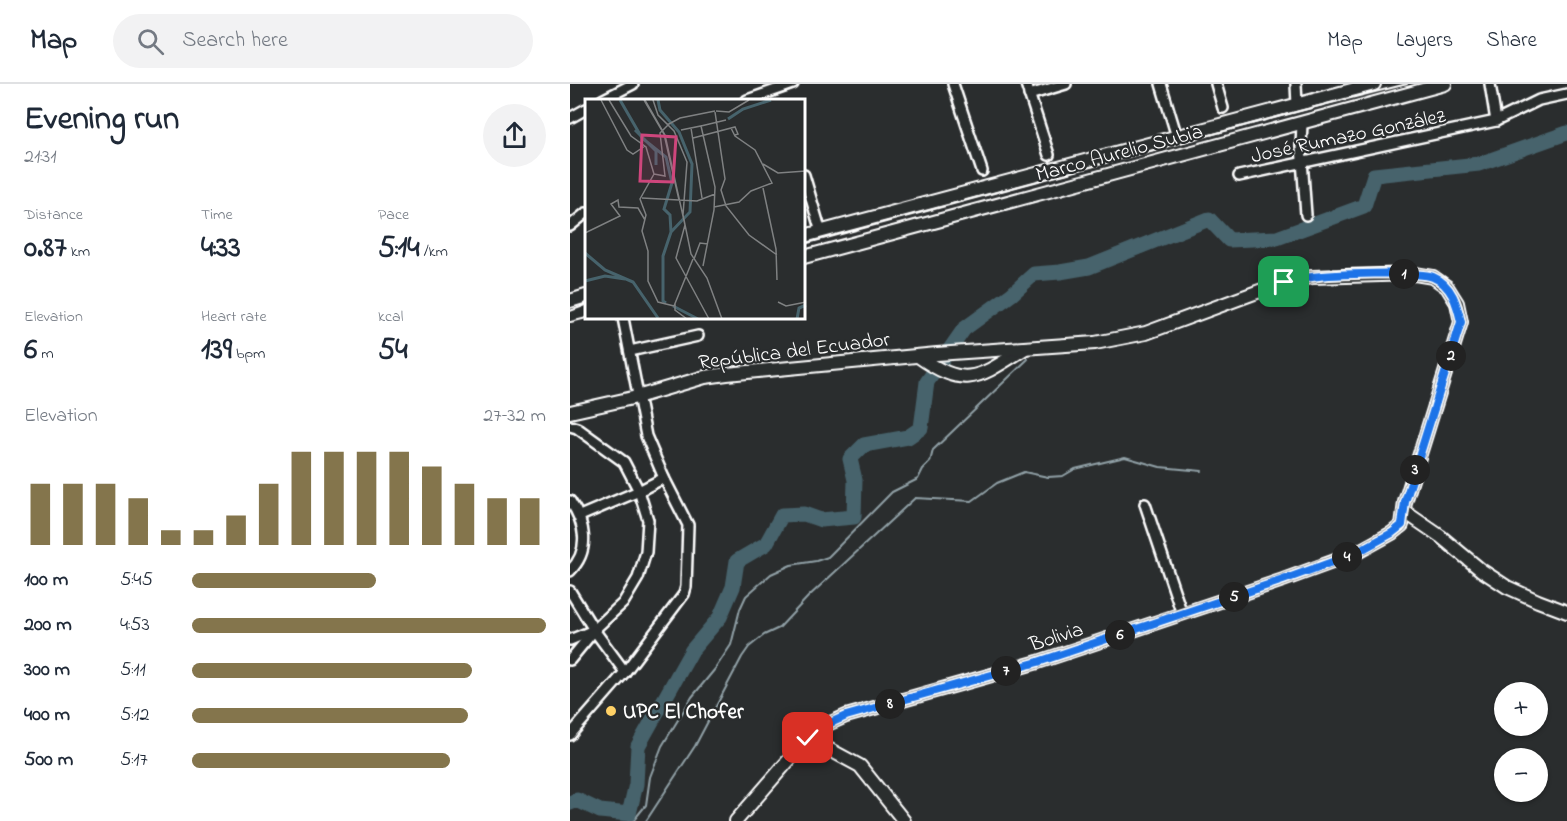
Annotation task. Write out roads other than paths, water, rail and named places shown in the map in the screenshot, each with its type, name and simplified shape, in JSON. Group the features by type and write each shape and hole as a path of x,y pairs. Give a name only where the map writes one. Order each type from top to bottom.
{"street":[{"path":"604,99 633,84"},
{"path":"750,99 793,84"},
{"path":"953,84 982,171"},
{"path":"1026,84 1048,155"},
{"path":"1029,95 1066,84"},
{"path":"1161,84 1177,137"},
{"path":"1215,84 1223,108"},
{"path":"1296,84 1297,105"},
{"name":"Marco Aurelio Subia","path":"806,236 1374,84"},
{"name":"Marco Aurelio Subia","path":"806,256 1445,84"},
{"path":"1490,84 1496,121"},
{"path":"778,90 781,99"},
{"name":"José Rumazo González","path":"1239,176 1496,121 1539,100 1567,94"},
{"path":"570,118 585,110"},
{"path":"1302,123 1306,215"},
{"path":"806,181 822,232"},
{"path":"570,226 585,214"},
{"name":"República del Ecuador","path":"570,412 727,374 968,351 1095,343 1146,333 1284,282 1312,277 1415,274 1433,277 1447,286 1457,303 1461,322 1405,502 1405,512"},
{"path":"570,301 585,296"},
{"path":"570,315 585,311"},
{"path":"570,735 625,672 685,591 688,525 646,436 623,320"},
{"path":"630,351 698,336"},
{"name":"República del Ecuador","path":"918,356 935,368 953,376 965,378 995,367 1026,348"},
{"path":"570,426 577,428 624,462 639,491 648,520 646,552 638,578 623,603 594,630 570,660"},
{"path":"580,516 664,478"},
{"path":"570,501 580,516 584,533 582,550 575,566 570,571"},
{"path":"1145,504 1182,614"},
{"path":"1405,512 1440,536 1481,570 1507,586 1567,612"},
{"name":"Bolivia","path":"736,821 808,738 828,724 846,716 1038,662 1354,554 1402,525 1405,512"},
{"path":"570,591 594,630 625,672"},
{"path":"570,640 594,630"},
{"path":"808,738 860,766 904,821"}],"waterway":[{"path":"570,803 577,800 600,811 629,814 636,784 638,746 692,650 720,617 733,587 737,561 766,544 782,515 804,514 821,520 854,517 855,480 850,459 864,445 908,437 921,428 927,382 964,329 1012,294 1034,274 1089,267 1209,219 1229,240 1277,238 1364,206 1374,175 1479,164 1567,133"},
{"path":"633,821 646,805 650,777 662,746 692,697 731,645 740,609 746,596 771,574 791,565 828,557 892,492 918,479 930,462 933,450 1028,359"},
{"path":"646,821 695,746 749,647 764,635 779,628 808,597 915,498 972,501 997,483 1024,472 1048,477 1063,476 1075,469 1125,457 1160,467 1202,471"}],"railway":[{"path":"806,243 1407,84"},
{"path":"570,311 585,305"}],"place":[{"name":"UPC El Chofer","path":"611,711"}]}
